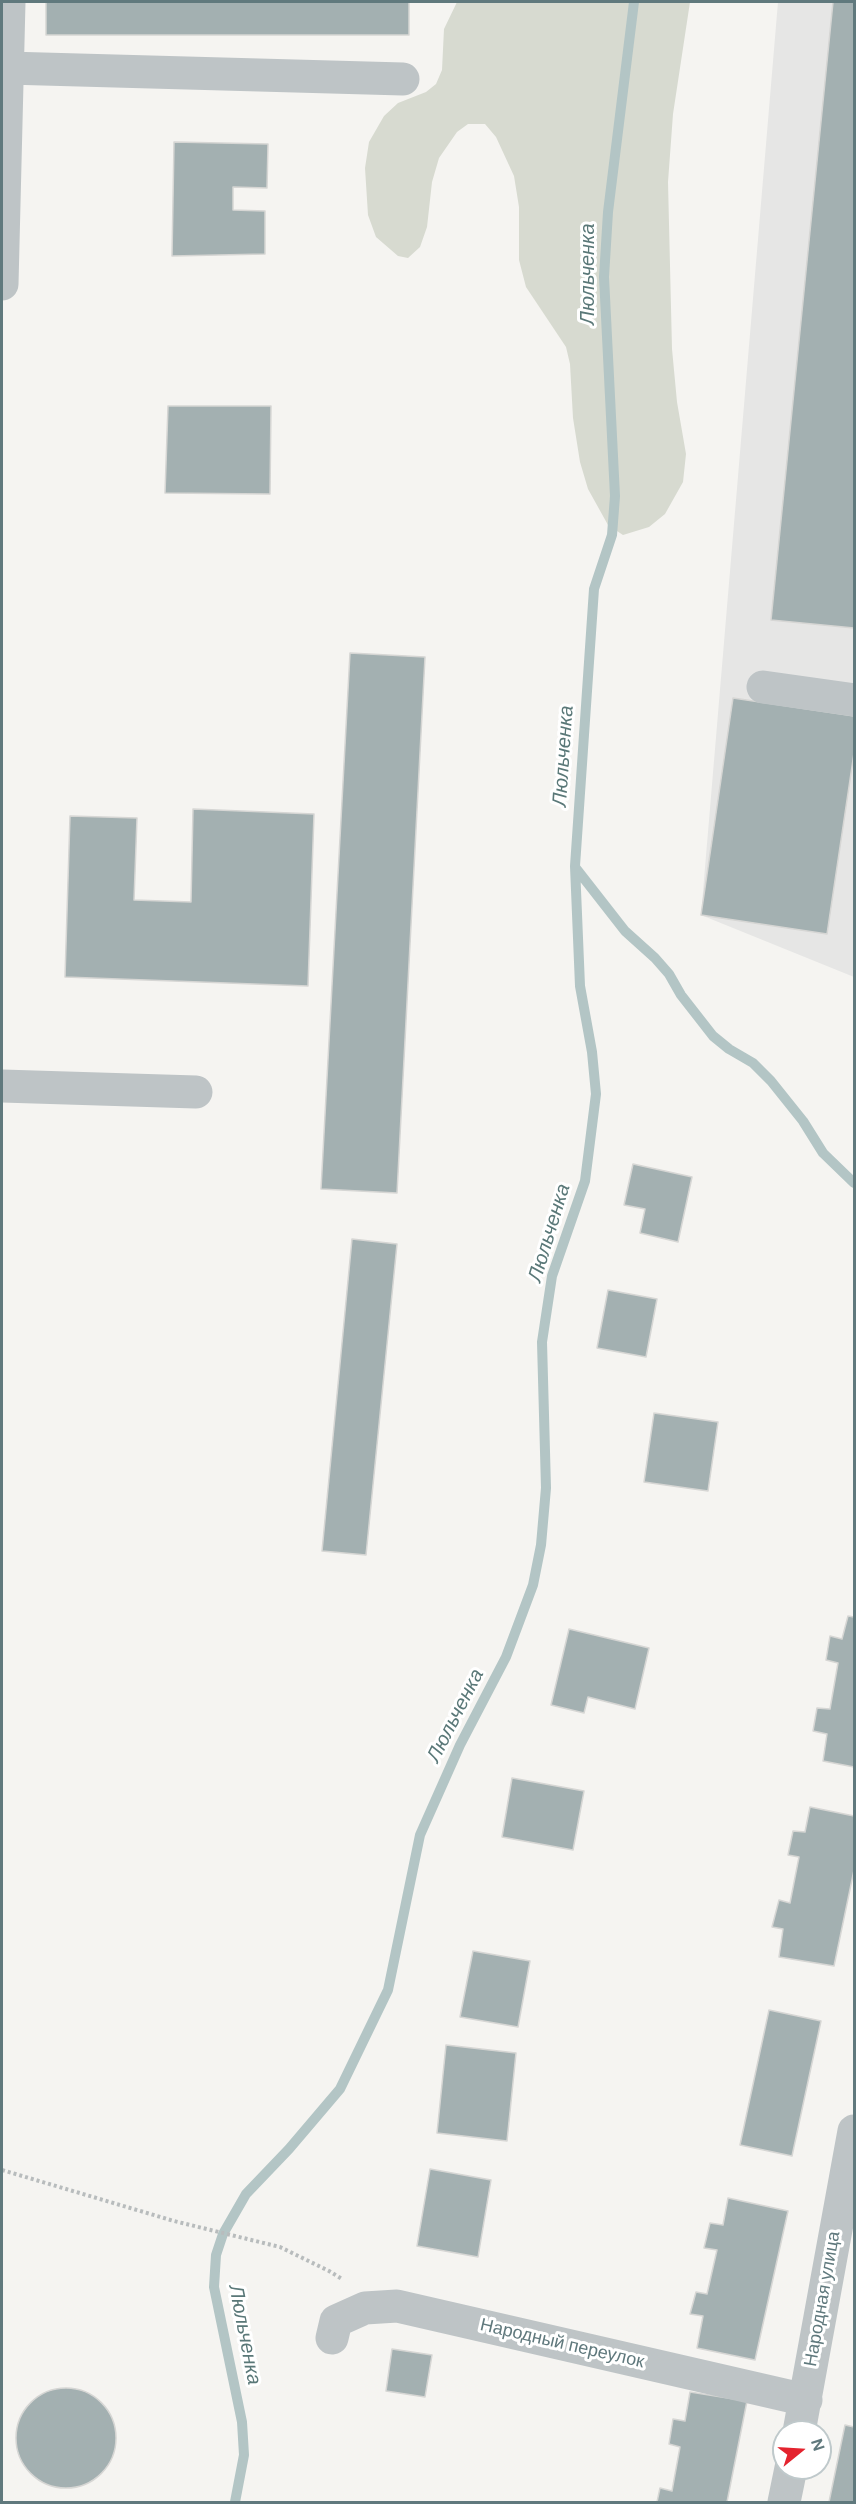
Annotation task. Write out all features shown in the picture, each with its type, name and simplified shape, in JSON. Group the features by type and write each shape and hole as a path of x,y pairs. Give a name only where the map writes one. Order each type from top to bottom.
{"street":[{"path":"2,284 5,84 9,2"},
{"path":"5,84 403,79"},
{"path":"763,687 855,700"},
{"path":"2,1086 196,1092"},
{"name":"Народная улица","path":"802,2420 855,2131"},
{"name":"Народный переулок","path":"332,2338 336,2322 365,2308 397,2306 806,2400"},
{"path":"784,2502 789,2480"}],"path":[{"path":"2,2169 174,2221 280,2247 329,2271 382,2307"}],"shaded area":[{"path":"457,2 690,2 673,114 668,182 672,349 677,402 686,454 683,482 665,514 649,527 623,535 608,525 588,489 580,462 573,418 570,364 566,347 526,287 519,260 519,207 514,176 496,137 485,124 468,124 457,132 439,158 432,182 427,227 420,247 408,258 398,256 376,237 368,215 365,168 369,142 384,116 398,103 426,92 436,84 442,70 444,29"},
{"path":"778,2 854,2 854,977 701,915"}],"building":[{"path":"46,2 409,2 409,35 46,35"},
{"path":"833,2 854,2 854,628 771,620"},
{"path":"174,142 268,144 267,188 233,187 233,210 265,211 265,254 172,256"},
{"path":"168,406 271,406 270,494 165,493"},
{"path":"350,653 425,657 397,1193 321,1189"},
{"path":"733,698 854,716 854,753 827,934 701,915"},
{"path":"193,809 314,814 308,986 65,977 70,816 137,818 134,900 191,902"},
{"path":"633,1164 692,1177 678,1242 640,1233 645,1209 624,1205"},
{"path":"352,1239 397,1244 366,1555 322,1551"},
{"path":"608,1290 657,1299 646,1357 597,1348"},
{"path":"654,1413 718,1422 708,1491 644,1482"},
{"path":"848,1616 854,1617 854,1767 823,1761 827,1734 813,1731 817,1708 830,1709 838,1663 826,1660 830,1636 842,1639"},
{"path":"569,1629 649,1648 635,1709 588,1697 584,1713 551,1705"},
{"path":"512,1778 584,1791 573,1850 502,1837"},
{"path":"810,1807 854,1816 854,1870 834,1966 779,1957 783,1929 772,1927 779,1900 790,1903 799,1857 788,1855 793,1831 805,1832"},
{"path":"473,1951 530,1961 518,2027 460,2017"},
{"path":"769,2010 821,2021 792,2156 740,2145"},
{"path":"446,2045 516,2053 507,2141 437,2133"},
{"path":"430,2169 491,2180 478,2257 417,2246"},
{"path":"728,2198 788,2211 755,2360 697,2348 703,2316 690,2314 696,2292 707,2294 717,2250 704,2248 710,2223 723,2225"},
{"path":"392,2349 432,2355 425,2397 386,2391"},
{"path":"66,2388 85,2392 101,2403 112,2419 116,2438 112,2457 101,2473 85,2484 66,2488 47,2484 31,2473 20,2457 16,2438 20,2419 31,2403 47,2392"},
{"path":"690,2392 747,2401 727,2502 657,2502 660,2488 672,2491 680,2447 669,2444 673,2419 685,2421"},
{"path":"845,2425 854,2427 854,2502 829,2502"}],"waterway":[{"name":"Люльченка","path":"235,2502 244,2455 242,2422 214,2287 216,2255 223,2234 246,2194 289,2149 340,2089 388,1990 420,1835 460,1745 506,1657 533,1585 541,1545 546,1488 542,1342 552,1276 585,1181 596,1094 592,1052 580,986 575,866 594,589 612,535 615,496 604,277 608,212 634,2"},
{"path":"575,867 625,931 669,974 681,995 713,1036 729,1049 753,1063 771,1081 803,1121 823,1153 854,1183"}]}
